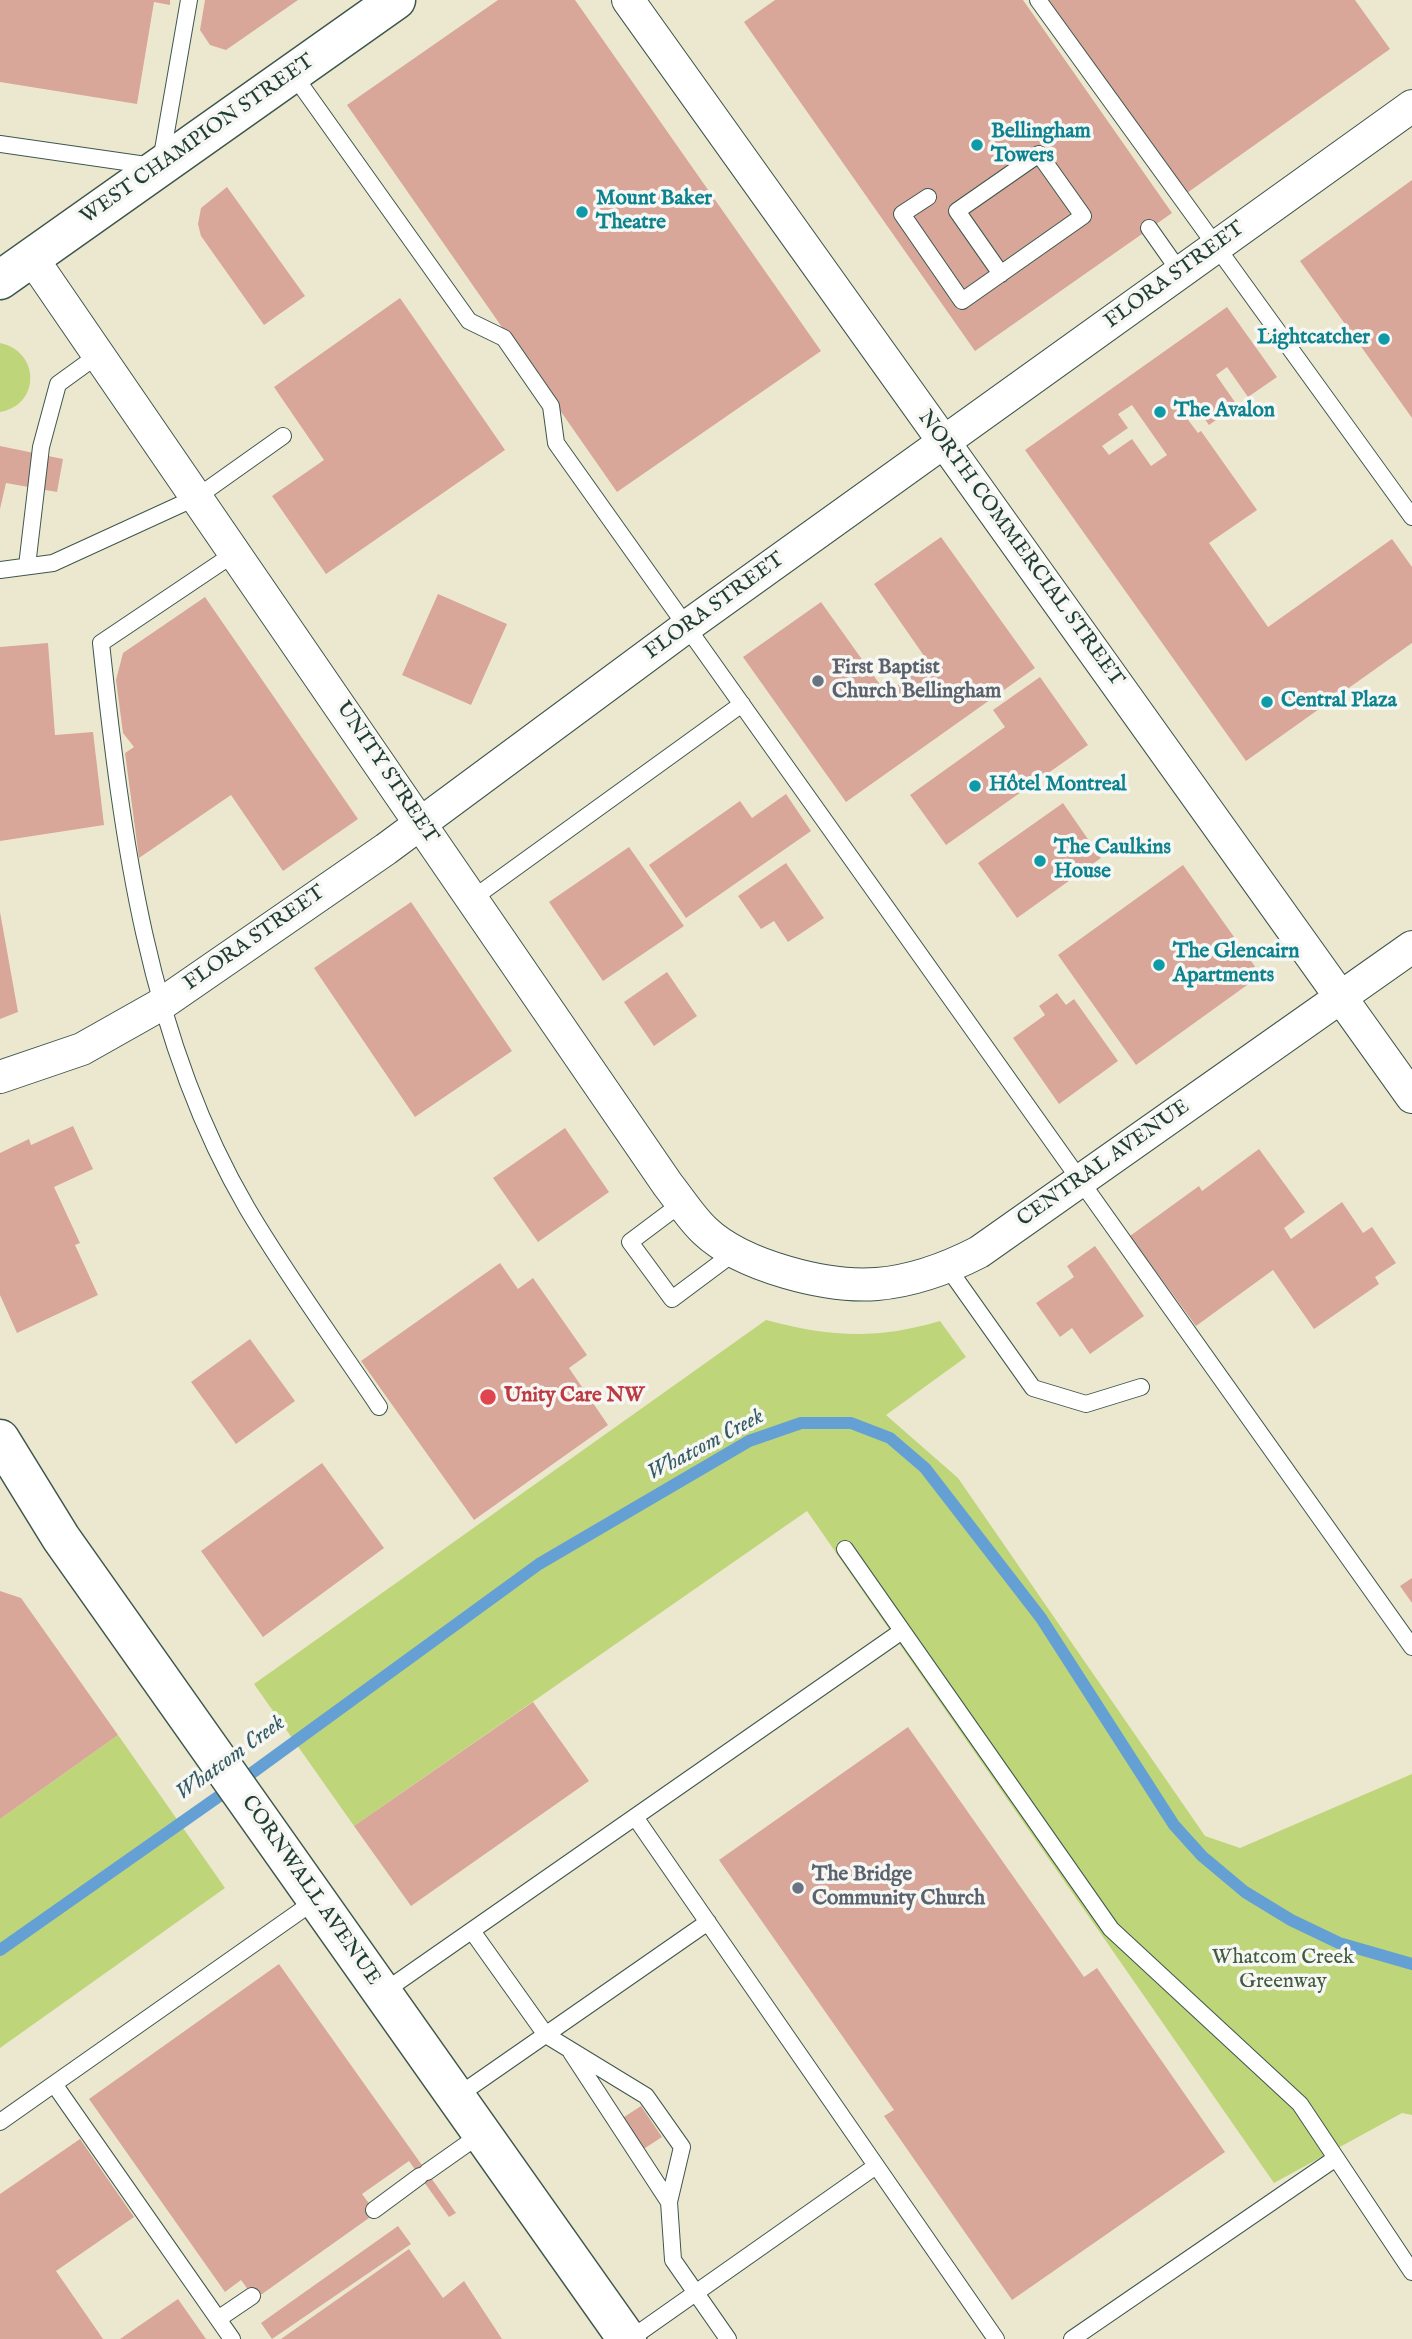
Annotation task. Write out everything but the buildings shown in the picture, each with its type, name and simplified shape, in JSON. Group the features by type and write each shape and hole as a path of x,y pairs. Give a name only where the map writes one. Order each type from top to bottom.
{"street":[{"name":"WEST CHAMPION STREET","path":"0,280 396,0"},
{"name":"NORTH COMMERCIAL STREET","path":"628,0 1412,1097"},
{"name":"FLORA STREET","path":"0,1077 82,1049 160,1005 421,824 686,627 1412,106"},
{"name":"UNITY STREET","path":"32,258 682,1203 706,1231 749,1258"},
{"name":"CENTRAL AVENUE","path":"749,1258 809,1278 877,1284 948,1268 979,1252 1412,947"},
{"name":"CORNWALL AVENUE","path":"0,1439 61,1538 481,2134 629,2339"}],"lane":[{"path":"0,144 160,167 189,0"},
{"path":"1038,0 1412,517"},
{"path":"292,73 469,321 504,338 551,406 556,443 1412,1647"},
{"path":"928,197 902,214 962,302 1083,216 1039,154 957,211 1001,274"},
{"path":"1149,228 1180,272"},
{"path":"27,566 41,447 58,384 98,355"},
{"path":"0,570 53,563 197,497 283,436"},
{"path":"235,553 101,643 118,795 160,1005 201,1114 247,1208 379,1407"},
{"path":"472,899 742,705"},
{"path":"682,1203 630,1241 672,1298 749,1258"},
{"path":"948,1268 1033,1388 1086,1404 1141,1387"},
{"path":"845,1549 1111,1929 1300,2104 1412,2272"},
{"path":"382,1993 902,1631"},
{"path":"635,1817 996,2339"},
{"path":"0,2122 316,1899"},
{"path":"456,2097 708,1922"},
{"path":"472,1931 546,2035 646,2096 682,2147 669,2202 673,2260 728,2339"},
{"path":"568,2047 669,2202"},
{"path":"54,2084 229,2338"},
{"path":"374,2210 481,2134"},
{"path":"1072,2339 1336,2158"},
{"path":"629,2339 876,2166"},
{"path":"218,2319 252,2295"}],"green space":[{"path":"0,343 23,356 30,378 29,389 23,399 0,412"},
{"name":"Whatcom Creek Greenway","path":"766,1320 811,1330 853,1334 895,1331 940,1321 966,1357 886,1415 958,1478 1205,1836 1240,1848 1412,1774 1412,2115 1402,2113 1274,2183 807,1511 354,1826 254,1684"},
{"path":"118,1735 225,1888 0,2048 0,1819"}],"waterway":[{"name":"Whatcom Creek","path":"0,1950 245,1778 539,1564 749,1441 801,1423 851,1423 890,1438 925,1468 1041,1618 1174,1825 1202,1856 1245,1892 1291,1920 1339,1943 1412,1964"}],"place":[{"name":"Bellingham Towers","path":"977,145"},
{"name":"Mount Baker Theatre","path":"582,212"},
{"name":"Lightcatcher","path":"1384,339"},
{"name":"The Avalon","path":"1160,412"},
{"name":"First Baptist Church Bellingham","path":"818,681"},
{"name":"Central Plaza","path":"1267,702"},
{"name":"Hôtel Montreal","path":"975,786"},
{"name":"The Caulkins House","path":"1040,861"},
{"name":"The Glencairn Apartments","path":"1159,965"},
{"name":"Unity Care NW","path":"488,1397"},
{"name":"The Bridge Community Church","path":"798,1888"}]}
